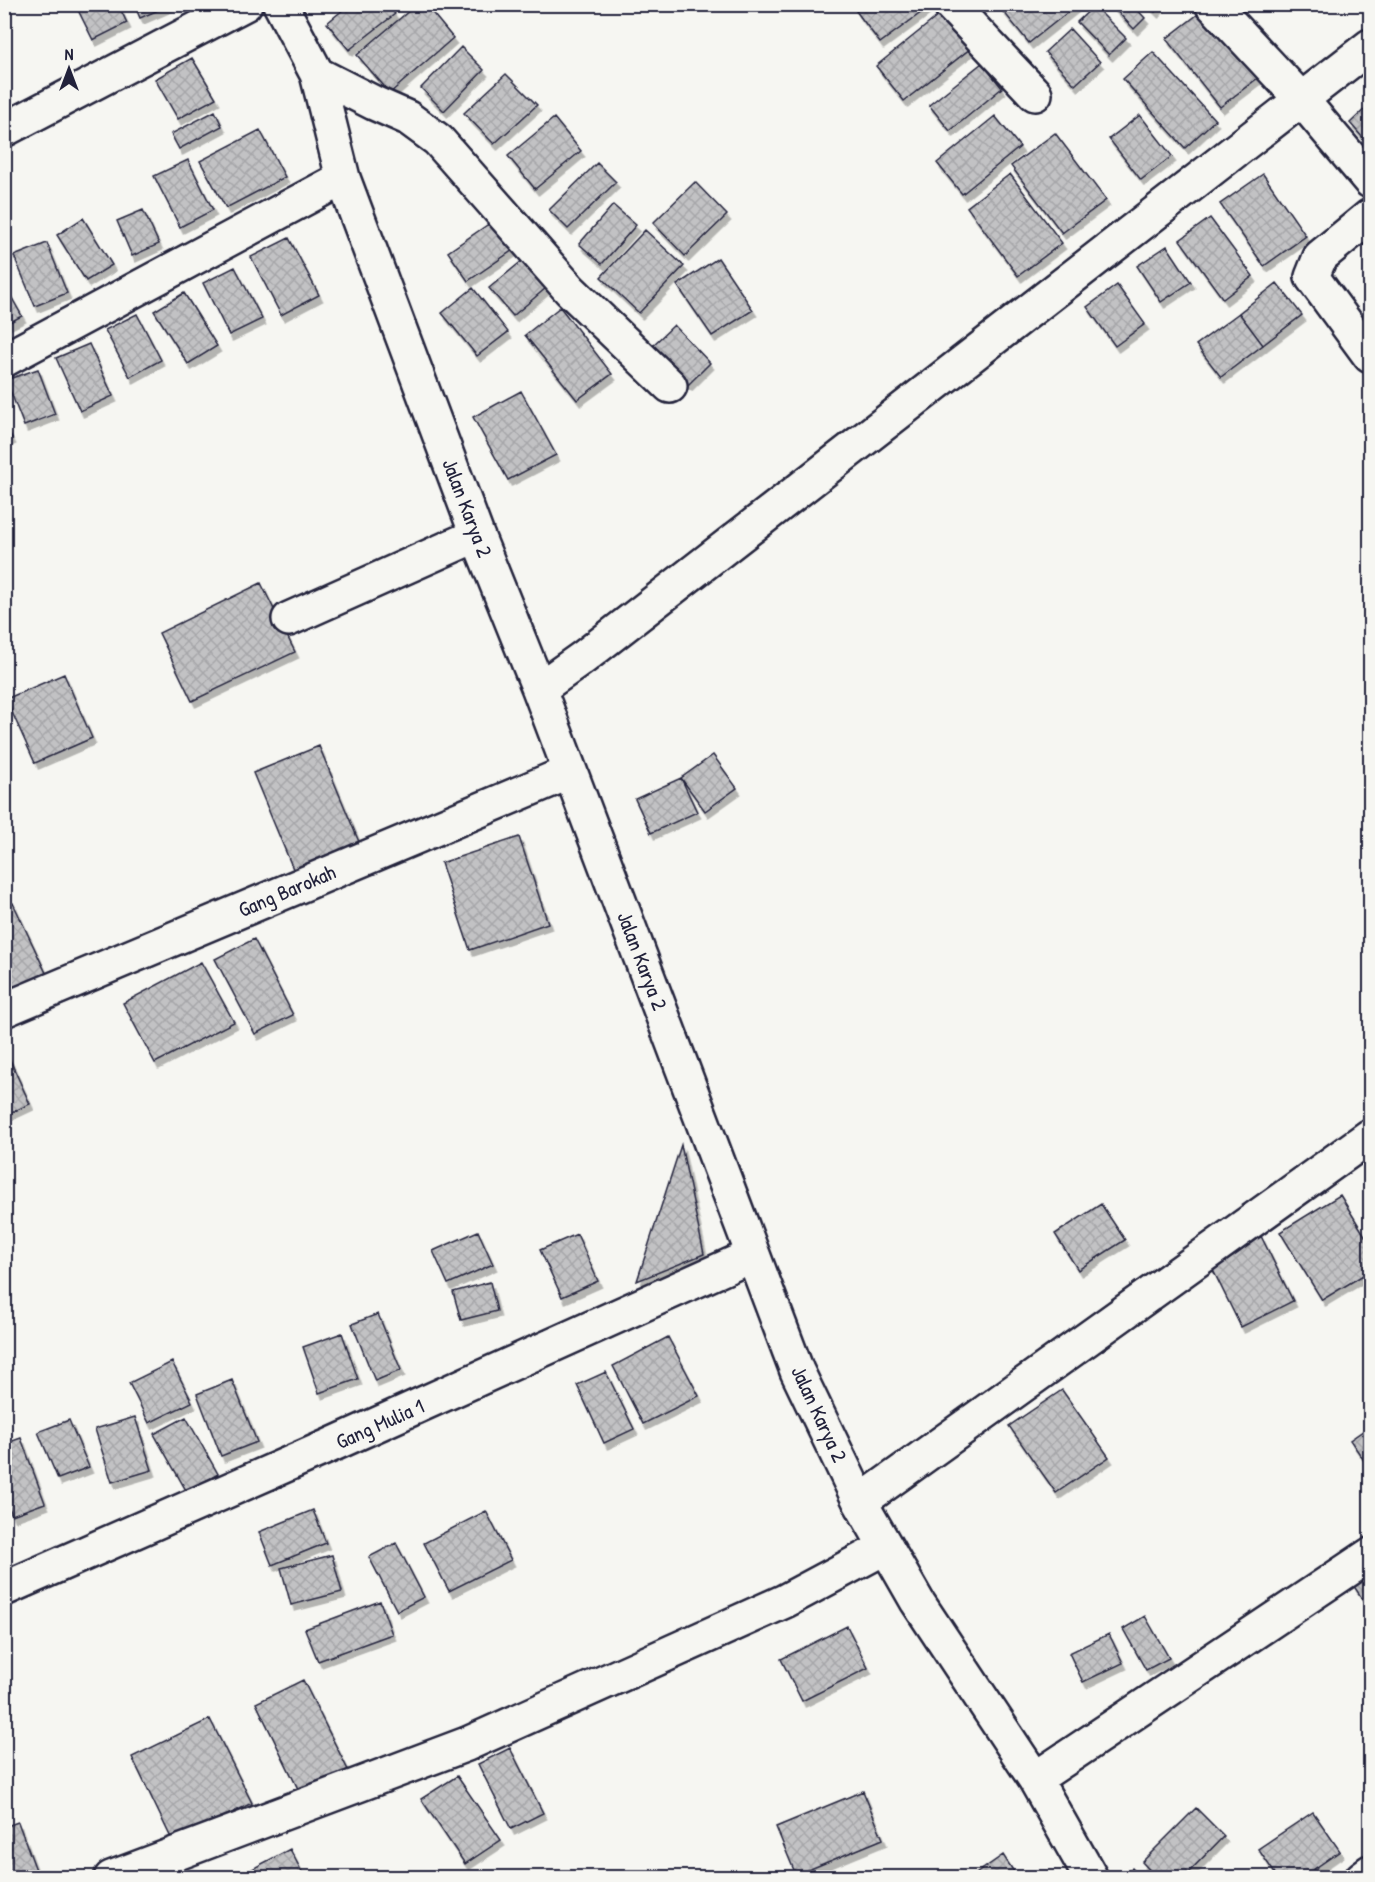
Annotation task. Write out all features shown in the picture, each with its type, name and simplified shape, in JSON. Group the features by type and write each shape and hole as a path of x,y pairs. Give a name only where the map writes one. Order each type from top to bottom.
{"street":[{"path":"4,130 245,4"},
{"name":"Jalan Karya 2","path":"280,4 317,74 343,178 797,1371 860,1502 917,1601 1035,1779 1091,1878"},
{"path":"950,4 1035,94"},
{"path":"1212,4 1301,99 1371,181"},
{"path":"539,689 584,657 1371,46"},
{"path":"317,74 408,118 438,140 570,290 670,386"},
{"path":"4,360 343,178"},
{"path":"1371,216 1320,257 1312,277 1371,356"},
{"path":"289,619 477,535"},
{"name":"Gang Barokah","path":"4,1010 570,772"},
{"path":"860,1502 1371,1136"},
{"name":"Gang Mulia 1","path":"4,1589 753,1255"},
{"path":"111,1878 467,1744 784,1601 886,1547"},
{"path":"1035,1779 1371,1555"},
{"path":"1362,1878 1371,1872"}],"building":[{"path":"75,4 118,4 127,23 93,40"},
{"path":"134,4 172,4 140,18"},
{"path":"350,4 387,4 395,14 349,50 327,23"},
{"path":"417,4 425,4 453,38 390,93 357,55"},
{"path":"864,4 923,4 926,9 880,43 856,11"},
{"path":"1000,4 1078,4 1029,43 999,6"},
{"path":"1110,4 1132,4 1145,18 1134,29"},
{"path":"1147,4 1162,4 1155,12"},
{"path":"1094,6 1126,38 1109,55 1077,22"},
{"path":"1206,8 1259,77 1220,107 1166,39"},
{"path":"943,12 971,48 904,101 876,66"},
{"path":"1070,29 1100,62 1075,85 1045,52"},
{"path":"461,47 484,70 444,111 421,88"},
{"path":"1153,52 1215,120 1185,148 1123,79"},
{"path":"192,58 216,98 178,119 155,79"},
{"path":"982,63 1002,88 950,131 929,105"},
{"path":"506,74 537,105 494,144 464,113"},
{"path":"1370,104 1370,146 1350,123"},
{"path":"215,111 222,126 179,149 171,134"},
{"path":"1140,115 1172,156 1141,180 1109,139"},
{"path":"995,116 1020,147 962,194 937,163"},
{"path":"554,118 581,151 535,189 508,156"},
{"path":"260,130 285,177 226,208 200,161"},
{"path":"1055,133 1106,200 1062,233 1011,166"},
{"path":"188,160 213,210 180,227 154,176"},
{"path":"597,163 616,182 568,229 549,210"},
{"path":"1010,174 1062,243 1018,276 967,207"},
{"path":"1263,174 1306,236 1264,266 1220,204"},
{"path":"695,182 727,215 685,256 653,223"},
{"path":"613,205 636,225 602,264 579,244"},
{"path":"143,210 159,244 132,256 117,221"},
{"path":"83,218 112,265 86,281 57,235"},
{"path":"1210,218 1253,276 1223,299 1180,240"},
{"path":"493,221 513,250 468,281 448,252"},
{"path":"645,230 684,266 639,313 601,277"},
{"path":"289,238 319,295 281,315 251,257"},
{"path":"47,243 67,293 35,306 14,256"},
{"path":"1167,246 1191,282 1161,302 1137,266"},
{"path":"718,258 753,310 712,336 677,285"},
{"path":"523,260 546,288 513,316 489,288"},
{"path":"235,267 262,319 229,335 203,283"},
{"path":"1277,283 1302,315 1263,345 1239,313"},
{"path":"4,284 22,316 4,325"},
{"path":"1117,285 1145,324 1115,346 1087,307"},
{"path":"473,288 508,332 477,356 442,313"},
{"path":"184,293 217,346 188,364 154,311"},
{"path":"560,307 612,374 577,400 525,335"},
{"path":"1239,313 1263,345 1221,377 1196,345"},
{"path":"137,314 161,360 130,377 105,330"},
{"path":"674,325 710,363 688,385 651,347"},
{"path":"89,344 113,396 80,411 56,358"},
{"path":"38,369 55,414 24,426 6,380"},
{"path":"521,391 556,455 508,480 473,417"},
{"path":"4,423 12,438 4,442"},
{"path":"261,583 295,652 192,701 159,633"},
{"path":"64,674 92,738 35,763 6,699"},
{"path":"319,746 362,849 296,876 253,773"},
{"path":"713,755 737,788 705,811 681,778"},
{"path":"681,778 697,812 651,833 635,799"},
{"path":"519,837 548,923 470,950 441,863"},
{"path":"13,903 46,973 10,989 4,978 4,907"},
{"path":"254,939 293,1015 255,1034 215,959"},
{"path":"201,962 234,1022 155,1063 123,1003"},
{"path":"4,1047 30,1104 4,1116"},
{"path":"681,1145 704,1254 637,1281"},
{"path":"1340,1195 1370,1244 1370,1271 1322,1300 1280,1232"},
{"path":"1101,1204 1125,1240 1078,1270 1055,1234"},
{"path":"478,1231 493,1264 448,1284 433,1251"},
{"path":"577,1234 598,1281 562,1297 540,1250"},
{"path":"1261,1236 1293,1301 1241,1327 1209,1262"},
{"path":"490,1282 497,1311 461,1320 453,1292"},
{"path":"378,1314 401,1370 375,1381 352,1324"},
{"path":"342,1333 358,1379 319,1393 303,1347"},
{"path":"668,1337 699,1396 643,1424 613,1366"},
{"path":"172,1362 192,1402 149,1423 129,1383"},
{"path":"606,1372 634,1429 604,1443 577,1385"},
{"path":"232,1380 257,1442 221,1456 197,1394"},
{"path":"1062,1390 1109,1457 1056,1493 1009,1426"},
{"path":"135,1417 152,1470 112,1482 95,1429"},
{"path":"186,1417 218,1474 187,1492 154,1434"},
{"path":"69,1420 89,1467 58,1479 38,1432"},
{"path":"1370,1426 1370,1469 1350,1440"},
{"path":"21,1438 45,1503 12,1515 4,1496 4,1444"},
{"path":"313,1510 326,1543 272,1565 259,1532"},
{"path":"486,1511 511,1560 449,1591 424,1543"},
{"path":"396,1543 424,1597 397,1611 369,1557"},
{"path":"332,1555 342,1592 291,1605 281,1568"},
{"path":"1370,1572 1370,1610 1353,1585"},
{"path":"380,1601 392,1634 318,1661 305,1629"},
{"path":"1145,1616 1169,1658 1146,1670 1123,1629"},
{"path":"847,1626 868,1668 802,1701 781,1659"},
{"path":"1109,1634 1123,1663 1083,1682 1069,1653"},
{"path":"303,1680 348,1770 300,1793 256,1703"},
{"path":"210,1719 252,1803 173,1842 132,1757"},
{"path":"510,1748 543,1813 511,1829 478,1764"},
{"path":"457,1776 501,1840 465,1864 421,1799"},
{"path":"863,1791 883,1839 796,1875 776,1827"},
{"path":"1196,1808 1224,1836 1183,1878 1157,1878 1142,1862"},
{"path":"1313,1812 1340,1851 1301,1878 1278,1878 1258,1849"},
{"path":"18,1822 39,1878 4,1878 4,1827"},
{"path":"290,1849 305,1878 240,1878 239,1876"},
{"path":"1003,1855 1018,1878 970,1878"},
{"path":"1132,1868 1141,1878 1121,1878"}]}
